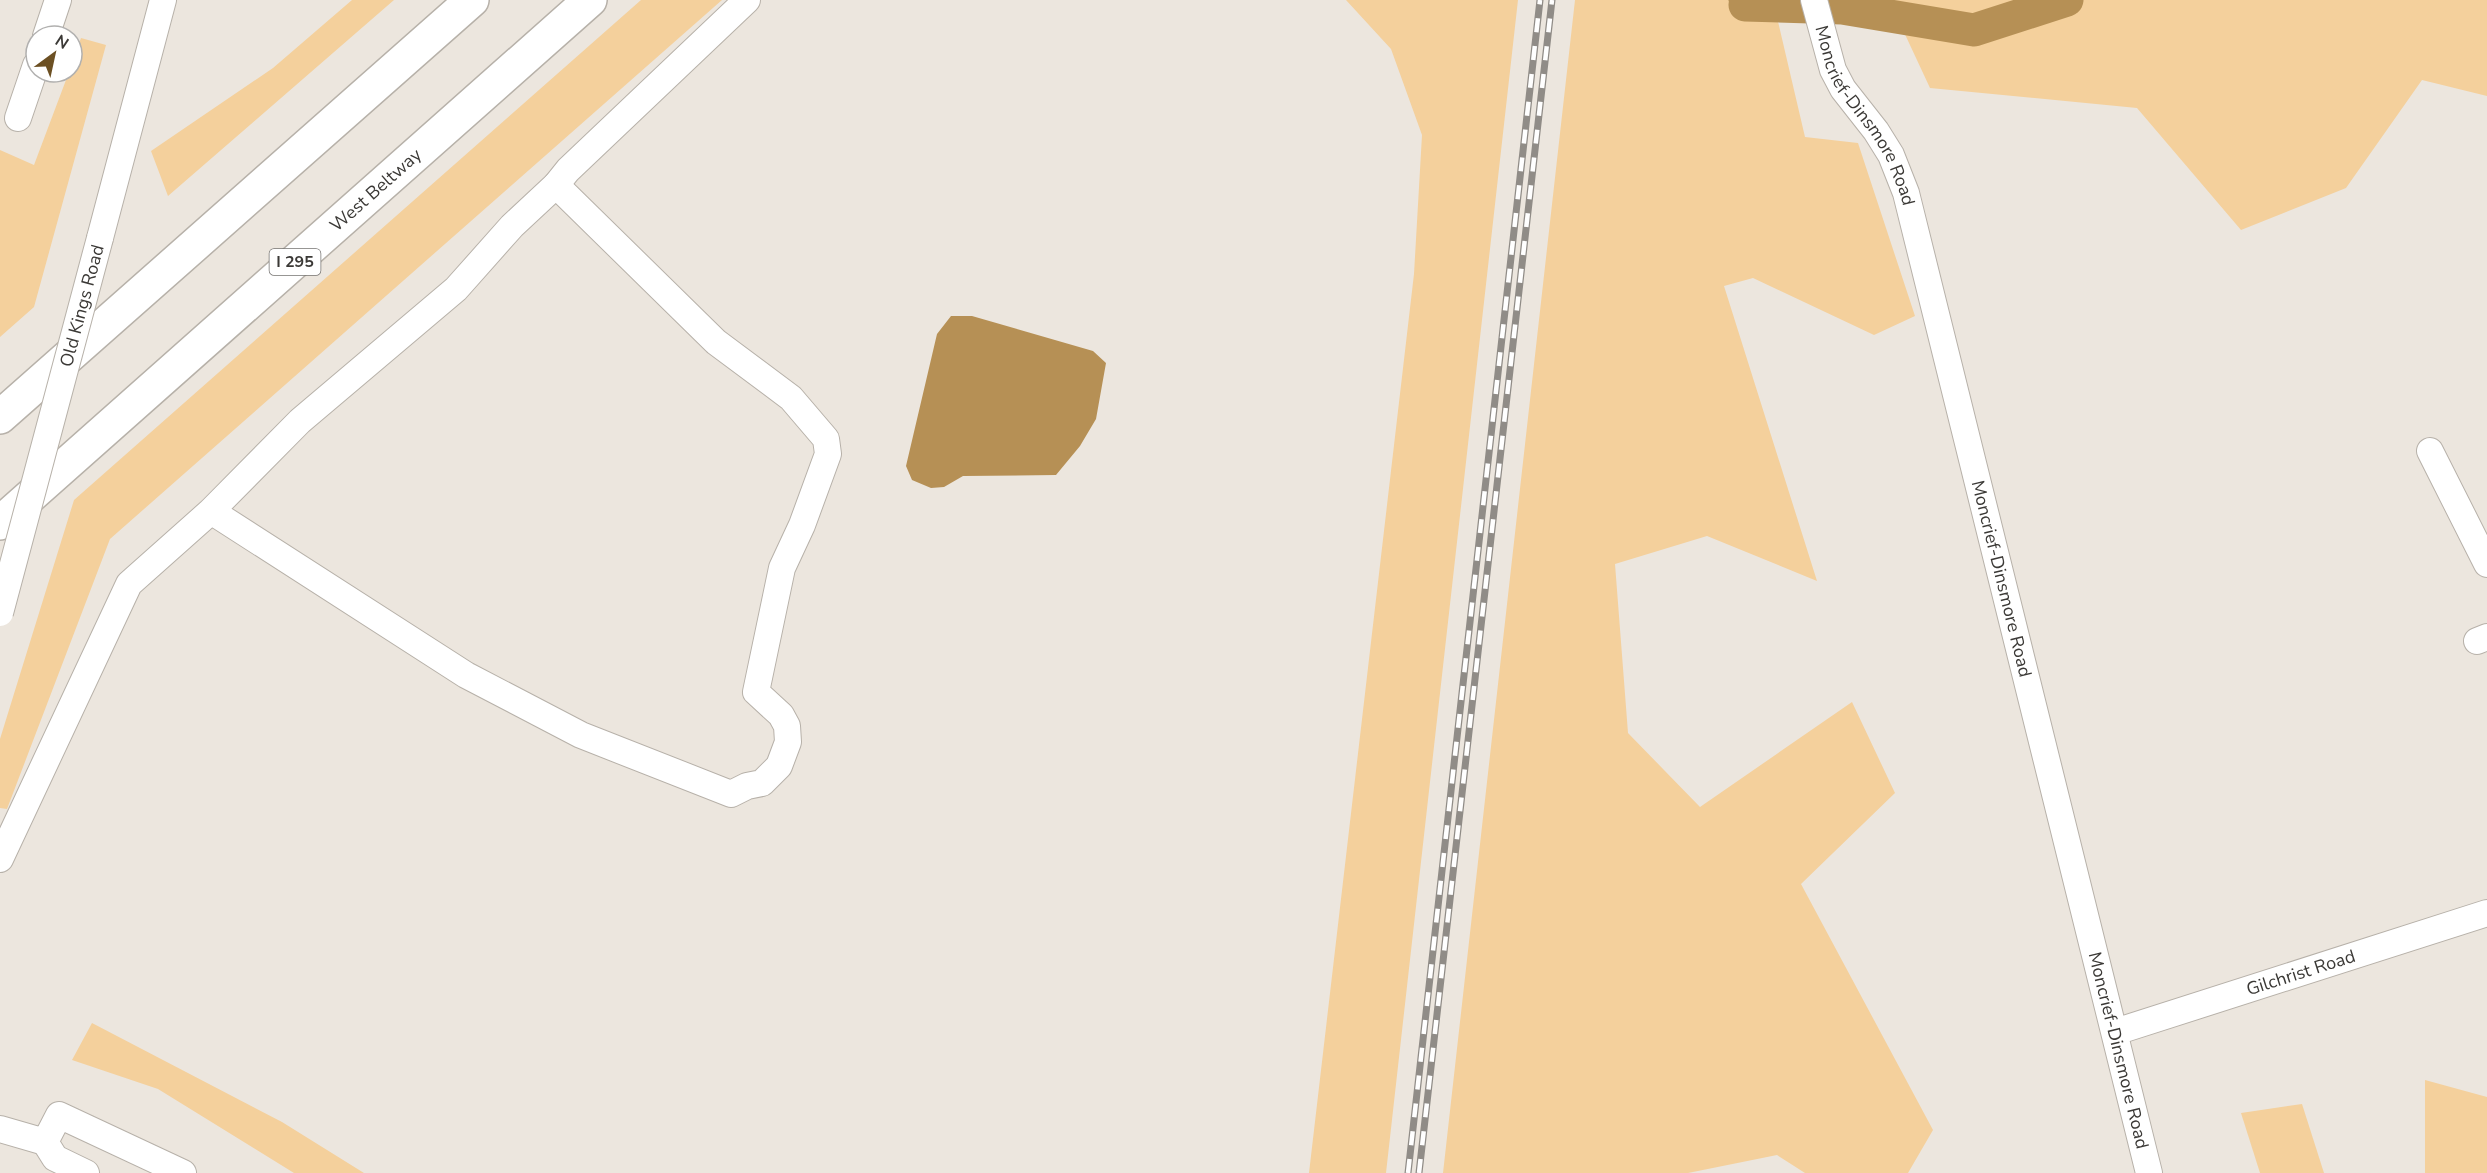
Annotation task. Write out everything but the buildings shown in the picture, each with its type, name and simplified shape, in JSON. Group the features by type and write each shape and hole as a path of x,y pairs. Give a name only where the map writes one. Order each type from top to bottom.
{"highway":[{"path":"0,417 471,0"},
{"name":"West Beltway","path":"0,524 590,0"}],"street":[{"path":"50,24 58,0"},
{"name":"Old Kings Road","path":"0,613 163,0"},
{"path":"0,859 123,593 141,572 211,510 300,421 456,289 512,226 568,170 747,0"},
{"name":"Moncrief-Dinsmore Road","path":"1814,0 1833,70 1843,89 1876,130 1891,155 1906,193 2149,1173"},
{"path":"18,118 30,84"},
{"path":"211,510 466,675 580,735 731,794 747,786 762,783 779,766 788,742 788,726 781,715 756,692 766,634 782,568 802,525 828,454 826,439 791,398 716,342 555,185"},
{"path":"2430,451 2487,564"},
{"name":"Gilchrist Road","path":"2115,1032 2487,913"},
{"path":"45,1142 58,1115 183,1173"},
{"path":"0,1129 45,1142 55,1158 86,1173"}],"shaded area":[{"path":"352,0 394,0 168,196 151,151 273,68"},
{"path":"641,0 722,0 110,539 7,809 0,808 0,739 74,500"},
{"path":"1346,0 1518,0 1386,1173 1309,1173 1414,274 1422,135 1391,49"},
{"path":"1575,0 1773,0 1805,137 1858,143 1915,316 1874,335 1753,278 1724,286 1817,581 1707,536 1615,564 1628,733 1700,807 1852,702 1895,793 1801,884 1933,1130 1908,1173 1805,1173 1777,1155 1688,1173 1443,1173"},
{"path":"1889,0 2487,0 2487,96 2422,80 2346,188 2241,230 2137,108 1930,88"},
{"path":"84,39 106,45 34,307 0,337 0,150 34,165 64,84 84,84"},
{"path":"951,316 972,316 1093,351 1106,363 1096,419 1080,446 1056,475 963,476 944,487 931,488 912,480 906,466 937,334"},
{"path":"92,1023 282,1122 364,1173 294,1173 158,1089 72,1060"},
{"path":"2425,1080 2487,1097 2487,1173 2425,1173"},
{"path":"2302,1104 2324,1173 2260,1173 2241,1113"}],"waterway":[{"path":"1731,0 1745,5"},
{"path":"1745,5 1842,8 1974,30 2067,0"}],"railway":[{"path":"1408,1173 1540,0"},
{"path":"1419,1173 1552,0"}]}
